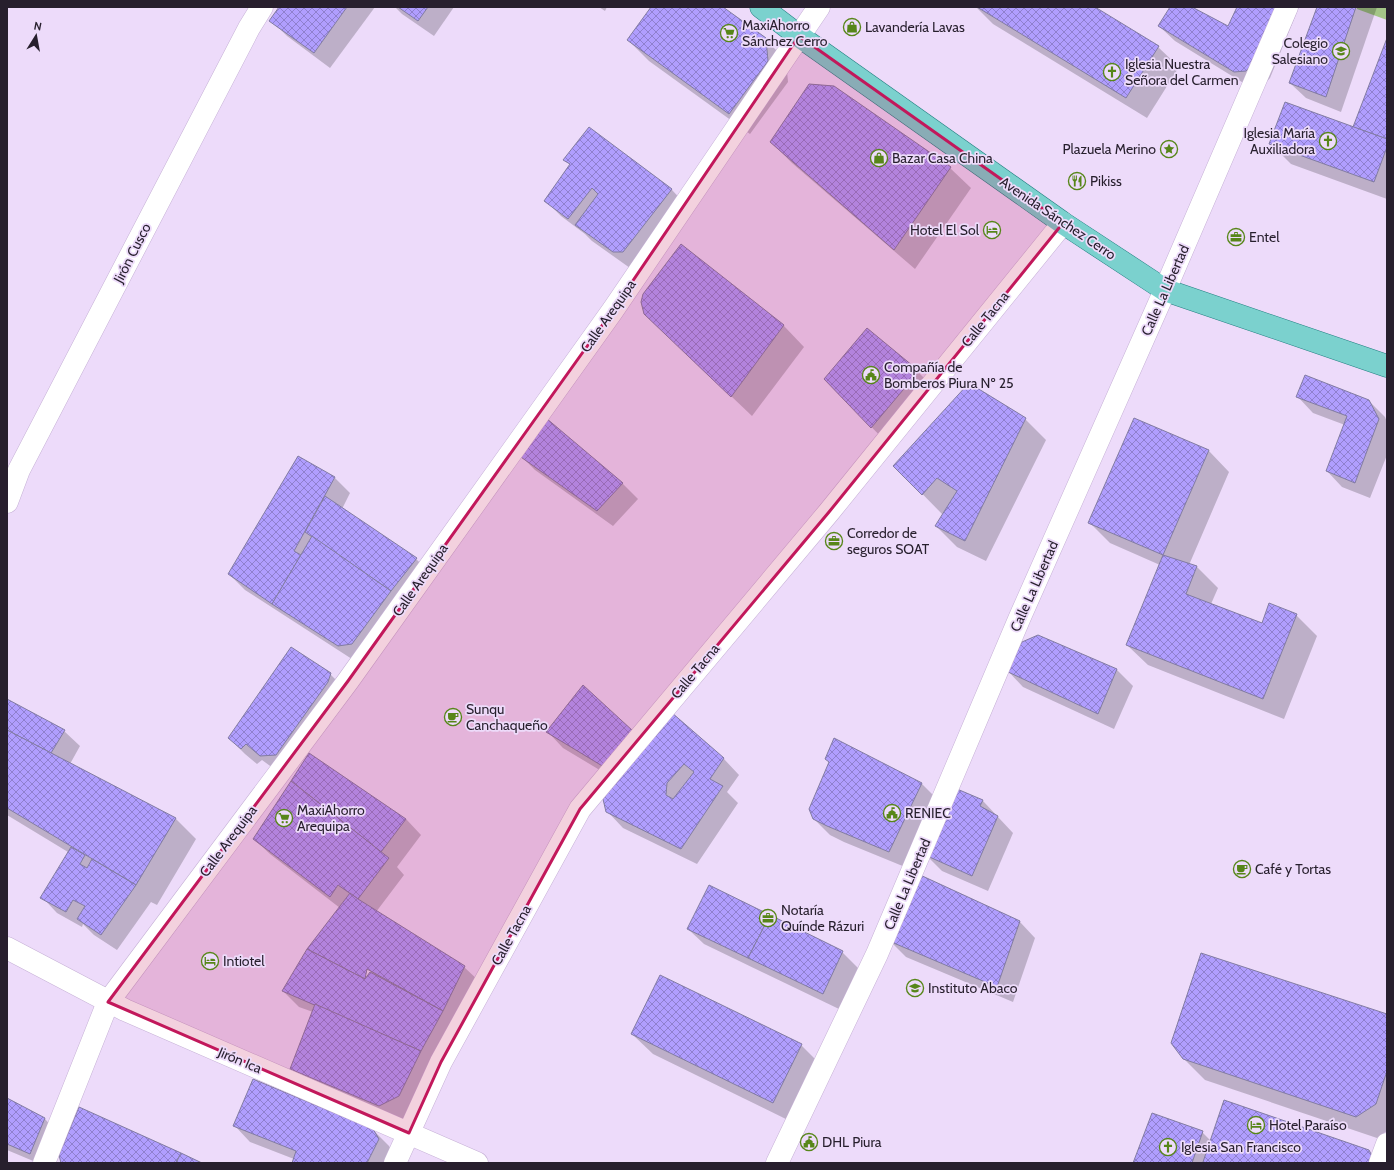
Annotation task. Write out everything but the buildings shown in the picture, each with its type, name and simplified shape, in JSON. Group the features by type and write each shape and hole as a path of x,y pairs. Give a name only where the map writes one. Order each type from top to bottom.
{"main road":[{"name":"Avenida Sánchez Cerro","path":"761,7 799,36 1063,223 1165,290 1387,366"}],"street":[{"name":"Jirón Cusco","path":"7,502 19,470 248,28 262,7"},
{"name":"Calle Arequipa","path":"44,1163 108,1002 348,681 613,310 819,7"},
{"name":"Calle La Libertad","path":"777,1163 877,954 1020,617 1165,290 1287,7"},
{"name":"Calle Tacna","path":"395,1163 441,1062 580,809 829,512 1063,223"},
{"name":"Jirón Ica","path":"7,948 108,1002 477,1163"},
{"path":"1380,1163 1387,1144"}],"highlighted area":[{"path":"799,36 1063,223 829,512 580,809 441,1062 409,1133 108,1002 348,681 613,310"}],"green space":[{"path":"1357,7 1387,7 1387,20 1357,9"}],"place":[{"name":"Lavandería Lavas","path":"852,27"},
{"name":"MaxiAhorro Sánchez Cerro","path":"729,33"},
{"name":"Colegio Salesiano","path":"1341,51"},
{"name":"Iglesia Nuestra Señora del Carmen","path":"1112,72"},
{"name":"Iglesia María Auxiliadora","path":"1328,141"},
{"name":"Plazuela Merino","path":"1169,149"},
{"name":"Bazar Casa China","path":"879,158"},
{"name":"Pikiss","path":"1077,181"},
{"name":"Hotel El Sol","path":"992,230"},
{"name":"Entel","path":"1236,237"},
{"name":"Compañía de Bomberos Piura Nº 25","path":"871,375"},
{"name":"Corredor de seguros SOAT","path":"834,541"},
{"name":"Sunqu Canchaqueño","path":"453,717"},
{"name":"RENIEC","path":"892,813"},
{"name":"MaxiAhorro Arequipa","path":"284,818"},
{"name":"Café y Tortas","path":"1242,869"},
{"name":"Notaría Quínde Rázuri","path":"768,918"},
{"name":"Intiotel","path":"210,961"},
{"name":"Instituto Abaco","path":"915,988"},
{"name":"Hotel Paraíso","path":"1256,1125"},
{"name":"DHL Piura","path":"809,1142"},
{"name":"Iglesia San Francisco","path":"1168,1147"}]}
